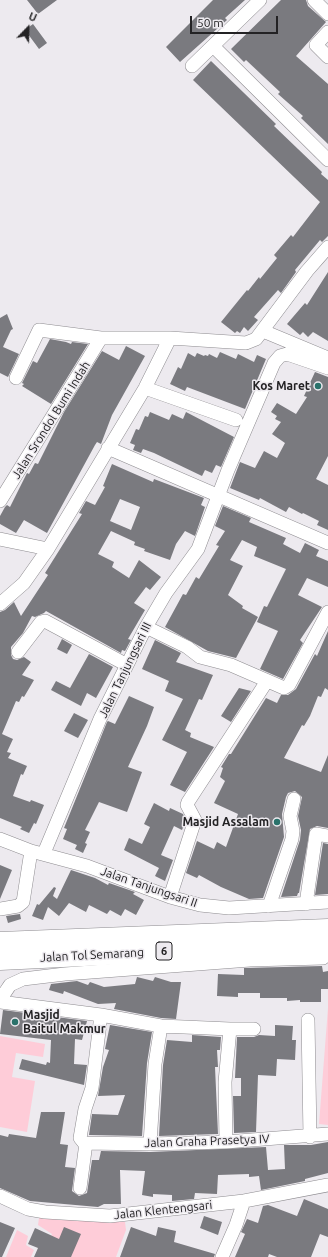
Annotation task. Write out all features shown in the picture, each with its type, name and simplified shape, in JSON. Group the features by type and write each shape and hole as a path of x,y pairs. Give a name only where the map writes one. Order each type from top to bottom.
{"highway":[{"name":"Jalan Tol Semarang","path":"0,943 328,930"},
{"name":"Jalan Tol Semarang","path":"0,959 251,947 325,952"}],"street":[{"path":"192,66 260,0"},
{"path":"314,0 328,14"},
{"path":"328,32 316,43 316,45 328,57"},
{"path":"213,46 328,160"},
{"path":"16,378 39,330 101,338 170,338 246,344 256,339 263,331 307,271 328,247"},
{"path":"263,331 328,358"},
{"name":"Jalan Srondol Bumi Indah","path":"0,501 101,338"},
{"path":"0,604 24,583 48,549 101,464 108,448 146,388 170,338"},
{"name":"Jalan Tanjungsari III","path":"0,909 18,906 23,902 38,852 126,666 166,592 198,549 218,495 269,372 280,356 287,354 328,368"},
{"path":"146,388 236,420"},
{"path":"108,448 328,543"},
{"path":"0,539 48,549"},
{"path":"146,627 186,647 200,657 230,665 284,688 289,686 328,612"},
{"path":"18,652 41,622 45,621 126,666"},
{"path":"170,897 195,820 187,805 188,802 267,681"},
{"path":"269,906 292,839 293,831 290,816 294,799"},
{"path":"306,904 316,834 328,836"},
{"name":"Jalan Tanjungsari II","path":"0,839 87,866 170,897 200,905 222,907 269,906 328,902"},
{"path":"254,1029 230,1032 161,1026 101,1015 0,1001 10,985 23,979 65,974 250,960 325,952"},
{"path":"80,1188 86,1143 82,1142 80,1138 85,1109 92,1088 101,1015"},
{"path":"308,1020 310,1137"},
{"path":"150,1144 155,1064 161,1026"},
{"path":"226,1142 225,1082 230,1032"},
{"name":"Jalan Graha Prasetya IV","path":"86,1143 150,1144 226,1142 310,1137 328,1134"},
{"name":"Jalan Klentengsari","path":"0,1196 28,1209 95,1216 244,1201 328,1185"},
{"path":"222,1257 236,1225 244,1201"}],"shaded area":[{"path":"328,1008 328,1125 319,1124"},
{"path":"0,1036 45,1044 43,1057 16,1053 12,1077 35,1081 27,1132 0,1127"},
{"path":"46,1214 125,1222 126,1230 116,1257 53,1257 45,1251 52,1234 38,1225 39,1218"},
{"path":"17,1230 28,1236 26,1245 34,1250 31,1257 6,1257"}],"building":[{"path":"27,0 57,0 38,14"},
{"path":"213,0 245,0 225,18 227,20 180,62 166,47"},
{"path":"281,0 306,0 308,6 326,22 296,56 328,84 328,144 301,118 303,116 278,94 280,92 246,60 244,62 231,49"},
{"path":"33,24 47,43 39,49 25,30"},
{"path":"211,61 276,124 274,126 322,172 321,174 328,180 328,236 322,242 320,240 295,270 296,272 281,293 278,290 254,317 258,320 248,331 244,327 240,333 237,331 235,333 221,322 247,290 248,291 259,277 260,279 277,258 274,255 291,235 293,237 320,202 193,80"},
{"path":"328,272 328,341 313,332 308,337 303,332 300,335 287,324 305,303 307,305"},
{"path":"7,314 13,329 11,330 3,347 19,354 8,377 0,373 0,318"},
{"path":"50,339 71,344 72,342 88,344 51,404 22,386 24,384 22,383 33,361 37,363"},
{"path":"126,346 145,356 112,415 101,444 97,442 95,445 47,533 24,520 16,533 0,524 0,516 5,507 7,505 10,507 27,473 29,474 35,463 38,464 64,412 102,351 119,360"},
{"path":"220,352 236,359 238,354 254,362 257,355 266,359 245,409 187,387 185,391 170,384 178,367 181,369 188,353 195,357 197,353 204,356 208,356 209,354 217,358"},
{"path":"315,372 328,377 328,456 316,479 328,485 328,530 317,525 319,521 289,507 286,512 260,498 259,500 230,488 240,462 255,468 264,451 277,458 285,443 272,434 281,422 275,419 277,416 271,412 277,403 296,414 307,397 304,396"},
{"path":"150,412 169,420 172,414 183,419 186,412 234,437 221,467 216,465 212,473 205,470 202,476 154,453 143,449 141,453 133,450 135,445 130,443 136,429 139,430 145,416 148,417"},
{"path":"112,464 153,482 154,479 204,498 201,505 205,507 195,536 185,531 176,544 170,560 144,551 145,549 134,545 135,542 111,531 98,554 114,562 112,567 129,578 139,560 161,577 150,590 146,587 134,603 145,610 128,639 131,640 125,651 122,650 121,653 46,611 35,617 32,616 23,633 11,647 11,655 13,659 17,660 24,657 31,662 22,675 34,680 24,697 22,696 19,702 16,701 2,734 13,739 7,752 11,753 8,758 27,766 23,775 21,774 13,796 44,805 36,824 34,823 29,833 20,829 22,827 0,818 0,612 5,610 14,602 21,616 48,575 45,573 82,514 79,513 86,501 95,505 105,487 103,486","holes":["120,499 140,507 131,530 110,521"]},
{"path":"223,506 251,518 249,522 286,538 283,544 300,553 305,543 319,550 316,556 328,561 328,587 307,578 298,595 322,607 300,640 303,643 283,679 260,669 278,631 257,622 264,606 267,607 286,569 254,556 257,547 242,540 230,560 243,566 228,595 243,606 242,608 258,617 236,658 208,651 165,627 183,594 186,595 196,577 199,579 219,546 216,545 225,531 215,526"},
{"path":"328,631 328,690 325,688 321,697 318,696 310,716 304,726 302,725 284,758 321,772 328,755 328,828 317,826 310,829 299,893 297,896 281,897 300,840 301,830 298,816 302,797 295,791 288,793 286,797 282,814 284,837 263,898 249,899 221,887 199,875 197,878 186,873 197,841 214,849 217,842 226,847 238,814 214,803 225,781 220,777 223,768 221,767 229,754 231,754 266,698 277,703 281,695 288,695 296,689 315,654 317,656"},
{"path":"62,639 72,645 67,654 57,649"},
{"path":"155,640 181,653 176,662 213,675 202,700 199,699 185,730 191,733 190,737 214,747 185,792 170,785 187,752 162,740 183,699 165,691 169,681 142,669"},
{"path":"89,654 113,667 96,698 87,693 81,706 51,690 56,681 70,688"},
{"path":"239,688 251,691 231,722 221,716"},
{"path":"129,696 154,707 128,767 142,772 127,812 99,802 85,830 90,832 85,843 87,844 83,853 75,849 77,845 63,839 67,829 64,828 107,722 108,721 115,724"},
{"path":"74,713 88,720 78,738 64,731"},
{"path":"154,803 169,811 170,808 183,814 186,820 182,830 174,826 161,855 173,860 165,881 155,876 159,868 124,850 129,838 142,844 150,827 144,824"},
{"path":"323,843 328,844 328,894 315,895"},
{"path":"0,865 12,870 0,899"},
{"path":"71,870 95,878 108,885 109,883 135,892 133,894 144,900 136,915 125,909 121,916 110,910 107,914 89,905 86,912 69,903 59,916 48,907 43,920 32,916 37,904 39,905 54,887 56,888 53,896 57,899"},
{"path":"20,914 21,919 8,923 6,916"},
{"path":"322,966 323,972 328,971 328,989 321,989 321,1002 300,1002 300,1000 287,1001 287,998 260,998 260,993 238,993 238,997 217,996 218,974 244,975 244,968"},
{"path":"137,977 153,981 155,977 171,982 181,982 176,1019 161,1018 114,1009 116,1003 98,1004 64,991 63,994 49,990 51,984 77,981 88,985 90,982 104,987 135,984"},
{"path":"3,1010 87,1021 82,1040 75,1039 74,1064 87,1065 84,1085 19,1069 22,1059 46,1065 47,1062 50,1063 51,1040 0,1034"},
{"path":"110,1025 152,1032 147,1063 142,1136 89,1135 92,1114 118,1115 125,1095 98,1096 103,1067 109,1050 105,1049"},
{"path":"275,1025 293,1026 292,1040 296,1040 295,1060 277,1059 276,1076 258,1075 256,1132 234,1133 233,1096 241,1096 241,1078 235,1078 237,1037 254,1037 259,1035 275,1036"},
{"path":"192,1035 221,1037 220,1050 217,1050 218,1067 215,1067 218,1134 159,1136 163,1065 167,1040 192,1042"},
{"path":"41,1112 65,1112 60,1144 68,1145 65,1167 75,1168 72,1191 79,1196 87,1193 92,1160 99,1160 101,1151 150,1152 266,1147 268,1170 285,1169 284,1145 311,1145 328,1142 328,1173 305,1179 305,1181 261,1190 259,1176 249,1177 249,1174 218,1175 217,1194 195,1193 194,1199 172,1201 172,1195 153,1194 153,1197 142,1195 145,1171 120,1170 121,1204 104,1204 98,1207 30,1201 0,1188 0,1135 8,1137 9,1134 36,1138"},
{"path":"304,1199 328,1209 328,1237 320,1234 311,1257 277,1257 269,1254 268,1257 235,1257 245,1234 241,1232 247,1219 258,1223 263,1206 268,1205 297,1216"},
{"path":"204,1216 222,1222 218,1235 200,1228"},
{"path":"0,1222 15,1228 2,1257 0,1257"},
{"path":"64,1227 81,1234 71,1257 34,1257 38,1248 28,1244 35,1228 59,1239"},
{"path":"131,1227 156,1236 158,1227 176,1231 174,1242 215,1254 214,1257 120,1257"}],"place":[{"name":"Kos Maret","path":"318,386"},
{"name":"Masjid Assalam","path":"277,822"},
{"name":"Masjid Baitul Makmur","path":"15,1022"}]}
